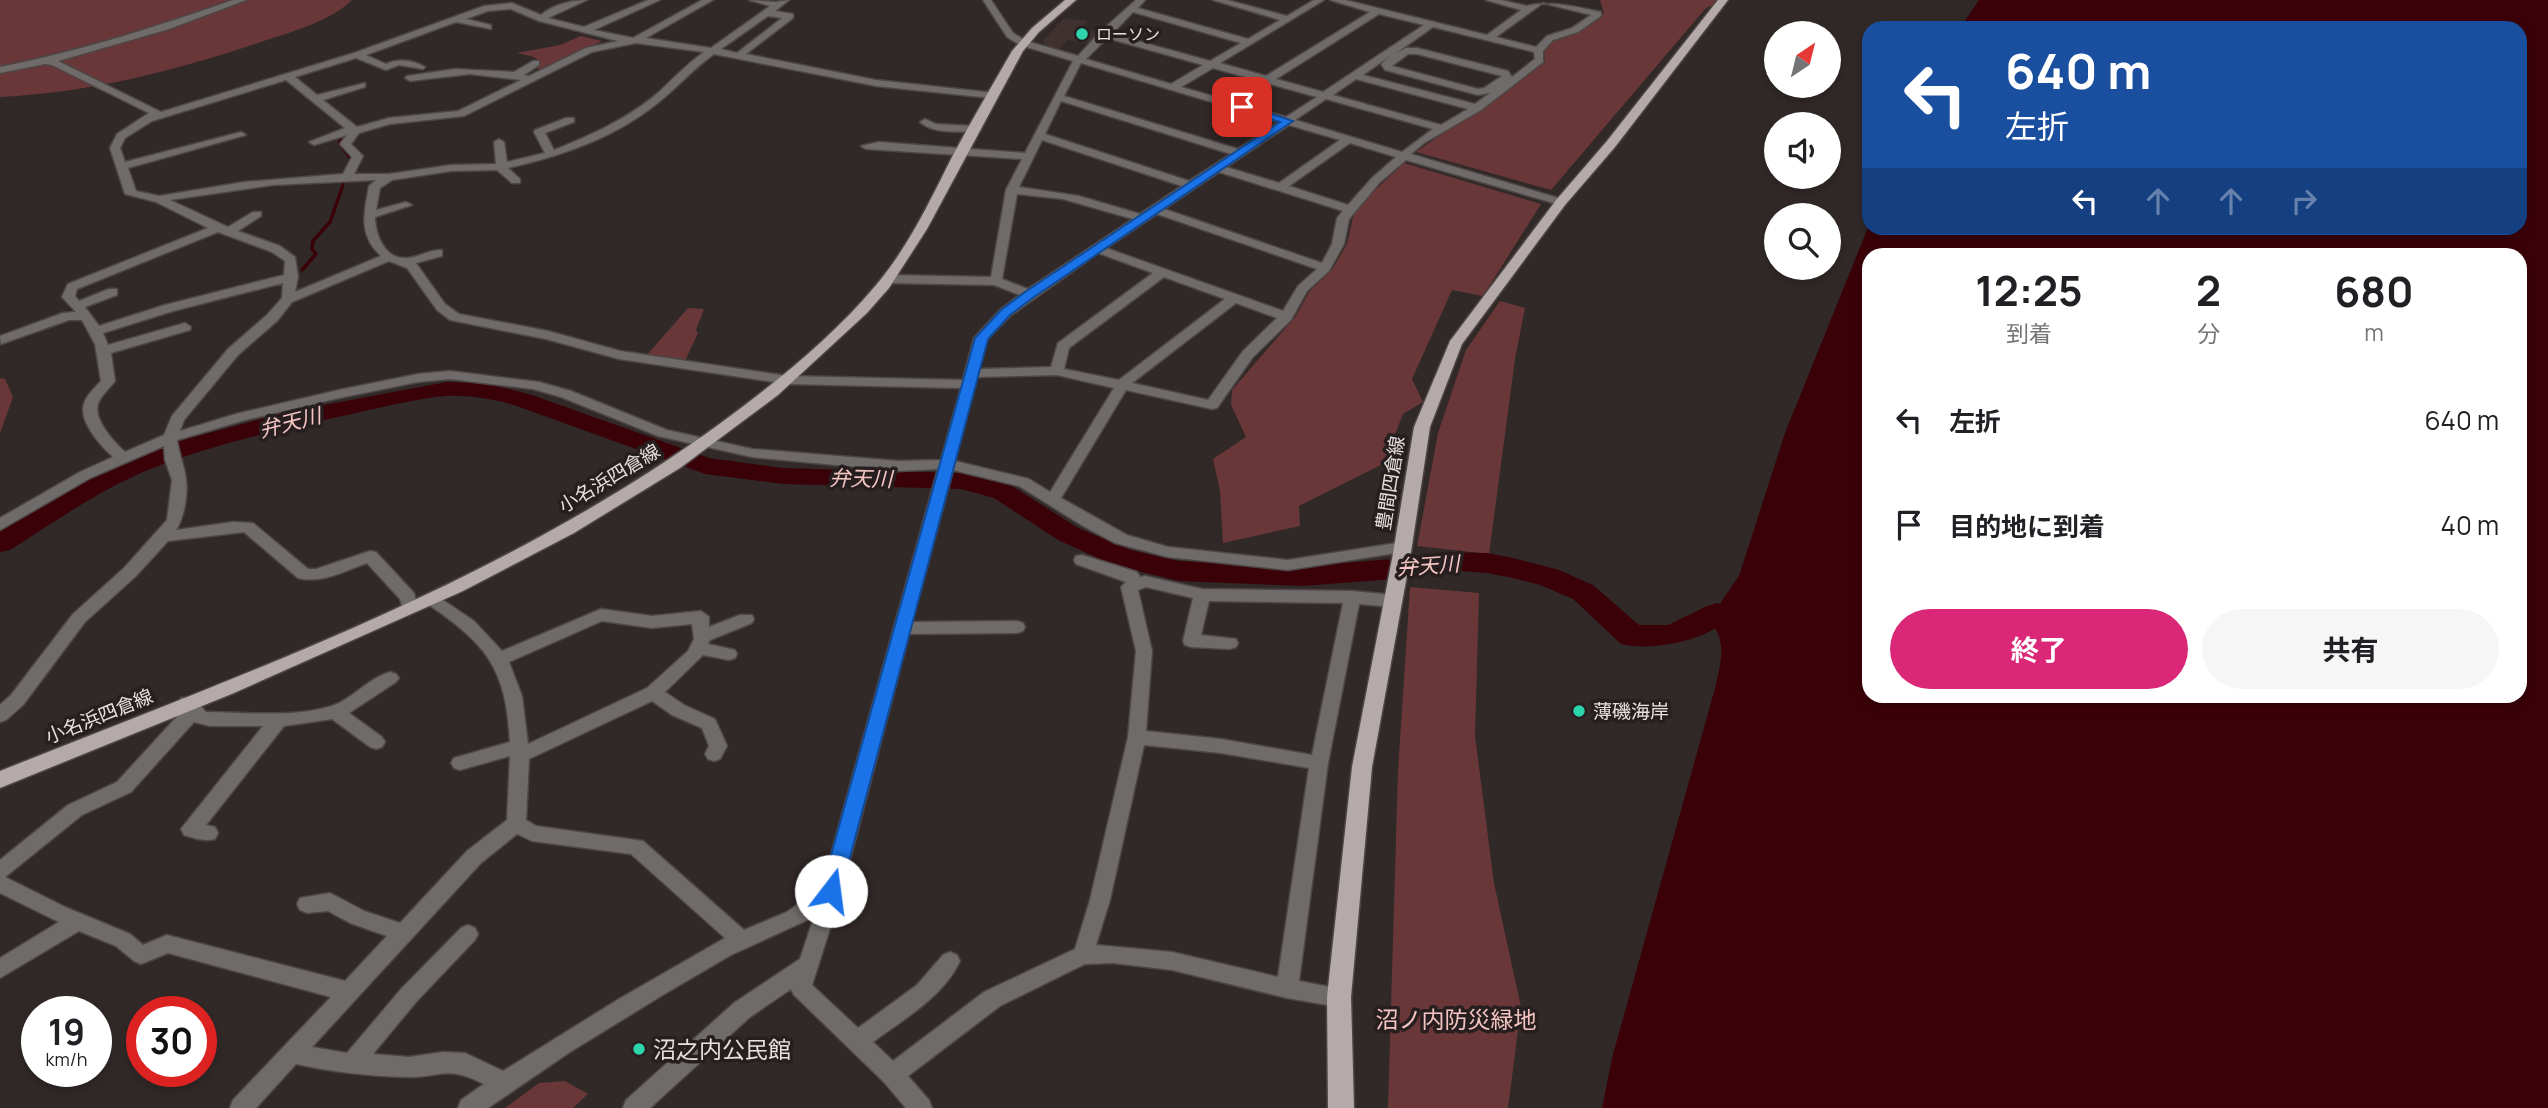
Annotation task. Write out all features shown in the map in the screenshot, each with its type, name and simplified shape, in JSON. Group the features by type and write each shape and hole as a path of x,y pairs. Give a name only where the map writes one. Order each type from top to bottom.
{"main road":[{"name":"小名浜四倉線","path":"0,780 190,707 431,598 526,551 609,504 701,445 788,380 864,308 915,240 991,96 1023,43 1071,0"},
{"name":"豊間四倉線","path":"1341,1108 1339,997 1362,767 1402,553 1422,427 1455,344 1561,202 1611,144 1723,0"}],"street":[{"path":"0,70 45,61 166,27 242,0"},
{"path":"478,0 487,8"},
{"path":"542,19 548,13 583,0"},
{"path":"585,30 656,0"},
{"path":"312,139 389,121 460,114 589,50 635,41 709,0"},
{"path":"752,0 781,3"},
{"path":"987,0 1010,35 1023,43 1561,202"},
{"path":"996,281 1012,190 1058,97 1078,59 1141,0"},
{"path":"1217,0 1289,19"},
{"path":"1172,87 1320,0"},
{"path":"1334,0 1365,8 1377,5 1432,24 1538,50"},
{"path":"1490,0 1528,9"},
{"path":"1488,38 1541,0 1598,14 1575,30 1550,38 1538,50"},
{"path":"159,199 276,182 389,177 433,170 488,169 551,155 623,122 661,95 688,68 781,3"},
{"path":"152,118 357,55 487,8 507,5 542,19 635,41 714,51 867,82 991,96"},
{"path":"1267,80 1377,5"},
{"path":"1131,9 1250,42"},
{"path":"737,57 790,16 767,13"},
{"path":"1444,16 1500,30"},
{"path":"430,28 468,20 488,27"},
{"path":"921,1108 892,1075 801,988 906,624 981,338 1005,313 1029,294 1356,76 1393,55 1432,24"},
{"path":"1103,34 1441,128"},
{"path":"45,61 108,36"},
{"path":"389,177 375,186 369,215 367,226 376,247 389,257 411,265 441,307 455,317 548,335 619,355 788,380 972,379 1057,371 1212,404 1248,354 1286,317 1302,289 1325,268 1338,244 1343,218 1376,180 1420,141 1477,108 1539,60 1538,50"},
{"path":"1417,51 1505,73 1507,77 1487,91 1478,92 1388,68 1386,64 1393,55 1417,51"},
{"path":"357,55 386,67 398,62 420,67"},
{"path":"45,61 62,66 157,113 118,141 115,148 131,194 159,199 276,249 291,260 292,277 288,299"},
{"path":"515,76 536,63"},
{"path":"410,78 456,70 486,71 530,79"},
{"path":"1356,76 1477,108"},
{"path":"288,77 352,128"},
{"path":"316,99 362,85"},
{"path":"1058,97 1240,153"},
{"path":"152,118 188,120"},
{"path":"551,155 539,132 570,120"},
{"path":"925,122 934,127 973,129"},
{"path":"347,177 358,156 345,144 352,128"},
{"path":"122,166 241,135"},
{"path":"1040,136 1192,186"},
{"path":"1282,187 1349,139"},
{"path":"499,142 497,155 503,166 502,172 516,181"},
{"path":"866,146 885,145 961,153 1028,156"},
{"path":"1219,168 1350,209"},
{"path":"1012,190 1048,191 1092,201 1143,219"},
{"path":"369,215 406,205"},
{"path":"1157,210 1325,268"},
{"path":"123,458 101,438 90,409 91,402 108,381 106,350 82,311 68,297 72,286 257,214"},
{"path":"1098,249 1286,317"},
{"path":"405,262 438,253"},
{"path":"0,715 17,700 79,618 163,537 175,520 179,480 172,460 170,438 177,419 233,352 272,318 288,299 389,257"},
{"path":"1057,371 1063,346 1163,272"},
{"path":"96,331 169,308 292,277"},
{"path":"888,279 996,281 1029,294"},
{"path":"1,340 82,311 113,292"},
{"path":"1052,499 1123,384 1235,298"},
{"path":"106,350 185,327"},
{"path":"0,525 65,486 170,438 241,417 339,394 418,378 450,375 534,385 566,394 663,433 701,445 752,453 898,467 947,464 1024,482 1121,539 1168,552 1288,565 1402,553"},
{"path":"163,537 248,527 304,574 317,575 370,556 408,597 410,608"},
{"path":"1082,560 1131,576 1135,583"},
{"path":"1083,955 1100,900 1137,737 1144,651 1129,587 1145,581 1202,595 1352,597 1394,594"},
{"path":"1202,595 1191,641 1230,643"},
{"path":"1287,989 1319,763 1352,597"},
{"path":"241,1108 474,857 516,824 520,790 517,710 499,659 470,626 431,598"},
{"path":"499,659 601,615 652,622 701,617 701,642"},
{"path":"460,763 519,752 653,693 701,642 746,619"},
{"path":"906,624 1013,624"},
{"path":"701,642 729,654"},
{"path":"0,871 75,810 124,787 190,707 201,719 280,718 332,711 343,708 390,678"},
{"path":"653,693 678,710 709,724 718,746 714,754"},
{"path":"332,711 376,742"},
{"path":"208,833 191,829 280,718"},
{"path":"1137,737 1221,746 1319,763"},
{"path":"516,824 532,833 636,847 741,940"},
{"path":"0,884 123,940 141,955 167,944 349,992"},
{"path":"469,1108 635,999 741,940 796,918 818,905 831,891"},
{"path":"307,904 330,902 357,918 404,933"},
{"path":"0,969 78,921"},
{"path":"352,1062 409,995 468,934"},
{"path":"892,1075 992,999 1083,955 1112,954 1172,961 1287,989 1339,997"},
{"path":"856,1041 923,992 950,961"},
{"path":"634,1108 742,1010 807,966"},
{"path":"293,1053 333,1062 409,1067 443,1062 465,1063 504,1083"}],"shaded area":[{"path":"1979,0 2548,0 2548,1108 1602,1108 1612,1058 1717,680 1721,647 1713,625 1721,602 1739,576 1785,433 1865,235 2527,235 2527,21 1965,21"},
{"path":"1064,18 1088,21 1081,29 1104,32 1091,44 1068,40 1057,51 1047,48 1043,40"}],"green space":[{"path":"0,0 352,0 343,8 309,26 196,62 100,85 0,97"},
{"path":"1600,0 1724,0 1706,8 1551,190 1416,152 1545,61 1544,50 1557,38 1580,31 1604,13"},
{"path":"581,36 602,41 543,70 532,67 540,62 534,57 517,53 560,45"},
{"path":"1404,163 1541,204 1483,296 1452,290 1412,379 1423,402 1403,414 1383,464 1299,506 1300,526 1223,543 1220,491 1213,459 1246,437 1231,405 1232,390 1296,316 1309,292 1332,270 1347,244 1355,209"},
{"path":"1500,301 1525,308 1515,359 1489,554 1417,546 1438,433 1466,350"},
{"path":"688,308 704,309 696,330 698,333 685,361 646,356"},
{"path":"0,378 5,379 13,397 0,433"},
{"name":"沼ノ内防災緑地","path":"1410,587 1479,593 1475,736 1494,883 1521,1007 1508,1108 1388,1108 1398,771"},
{"path":"565,1081 588,1094 573,1108 505,1108 539,1083"}],"waterway":[{"path":"342,136 339,143 352,161"},
{"path":"341,190 344,181"},
{"path":"302,270 316,254 312,249 313,241 330,222 342,188"},
{"name":"弁天川","path":"0,543 78,496 142,463 199,444 292,419 407,395 447,389 485,390 523,400 705,466 783,476 961,481 1003,492 1068,534 1123,558 1179,571 1303,576 1393,569 1446,561 1487,563 1549,577 1583,592 1632,636 1672,635 1717,613"}],"place":[{"name":"ローソン","path":"1082,34"},
{"name":"薄磯海岸","path":"1579,711"},
{"name":"沼之内公民館","path":"639,1049"}],"route":[{"path":"831,891 905,628 974,373 981,338 1005,313 1029,294 1288,121 1242,107"}]}
